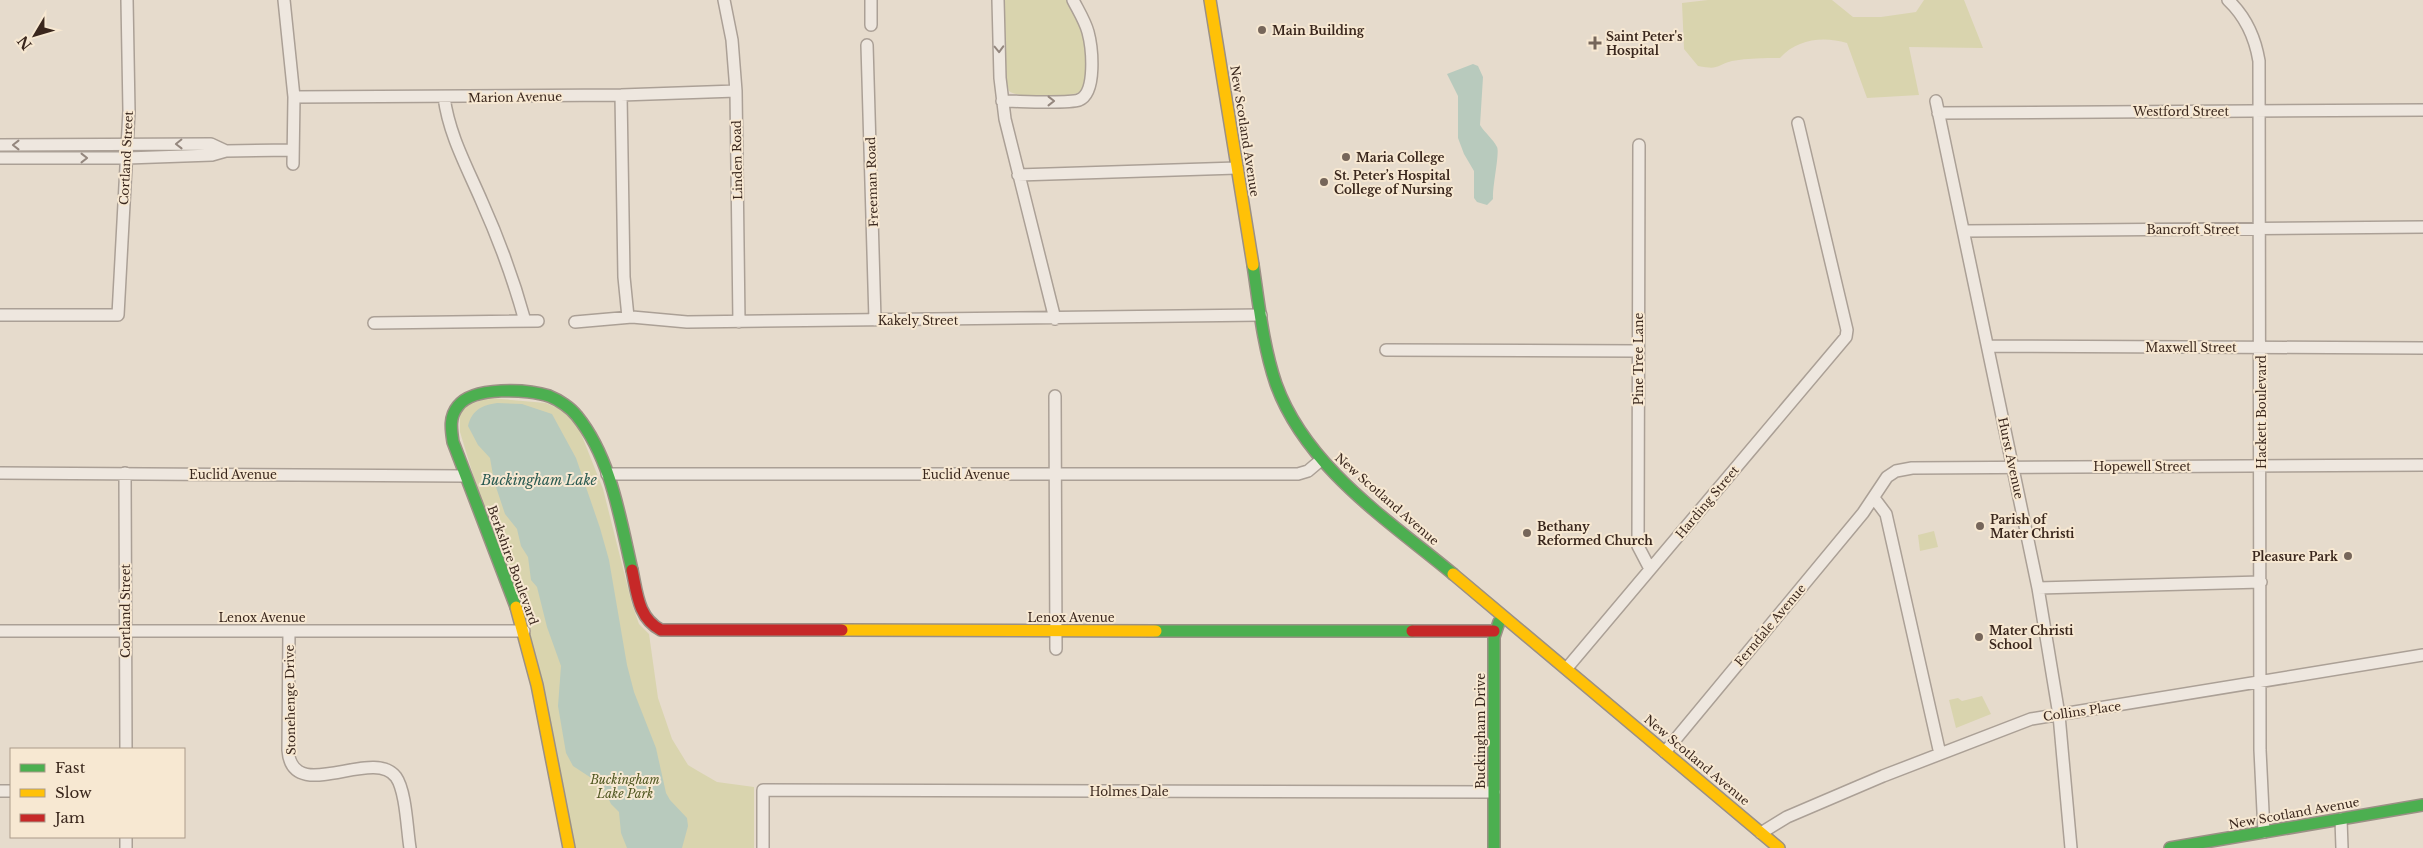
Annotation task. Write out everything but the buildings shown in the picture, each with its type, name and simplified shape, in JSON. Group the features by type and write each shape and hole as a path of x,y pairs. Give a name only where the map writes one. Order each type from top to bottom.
{"street":[{"name":"Cortland Street","path":"0,315 118,315 121,225 127,158 126,0"},
{"path":"284,0 294,97 293,164"},
{"name":"Linden Road","path":"724,0 732,40 736,90 739,322"},
{"path":"871,0 871,25"},
{"path":"998,0 1002,101 1018,175 1055,319"},
{"path":"1002,101 1075,101 1087,94 1091,86 1090,41 1085,23 1074,0"},
{"name":"New Scotland Avenue","path":"1210,0 1268,358 1280,395 1302,435 1321,460 1346,485 1567,668 1779,848"},
{"name":"Hackett Boulevard","path":"2234,2 2249,27 2257,52 2260,110 2260,793 2264,832"},
{"name":"Freeman Road","path":"867,45 874,320"},
{"name":"Marion Avenue","path":"294,97 621,95 736,90"},
{"path":"621,95 624,278 628,318"},
{"path":"444,97 452,136 484,206 515,288 525,321"},
{"name":"Hurst Avenue","path":"1936,101 2038,588 2059,715 2071,848"},
{"name":"Westford Street","path":"1938,113 2423,110"},
{"name":"Harding Street","path":"1567,668 1847,335 1798,123"},
{"path":"0,145 211,144 226,151"},
{"name":"Pine Tree Lane","path":"1639,145 1638,546 1650,569"},
{"path":"0,158 127,158 212,155 226,151 293,150"},
{"path":"1018,175 1237,168"},
{"name":"Bancroft Street","path":"1964,231 2423,227"},
{"name":"Kakely Street","path":"575,322 628,318 669,322 739,322 1260,315"},
{"path":"374,323 538,321"},
{"name":"Maxwell Street","path":"1988,346 2423,348"},
{"path":"1386,350 1638,351"},
{"name":"Berkshire Boulevard","path":"569,848 524,631 465,476 452,433 451,422 456,407 465,399 480,393 517,392 557,400 574,411 590,434 607,474 639,600 645,617 650,624"},
{"path":"1055,396 1056,649"},
{"name":"Euclid Avenue","path":"607,474 1298,474 1308,471 1321,460"},
{"name":"Hopewell Street","path":"1874,498 1886,478 1900,470 2013,466 2423,465"},
{"name":"Euclid Avenue","path":"0,473 465,476"},
{"name":"Cortland Street","path":"125,473 126,748"},
{"path":"1874,498 1886,514 1940,754"},
{"name":"Ferndale Avenue","path":"1665,752 1874,498"},
{"path":"2038,588 2261,582"},
{"path":"1494,631 1504,616"},
{"name":"Lenox Avenue","path":"650,624 667,631 1494,631"},
{"name":"Lenox Avenue","path":"0,631 524,631"},
{"name":"Stonehenge Drive","path":"289,631 288,750 291,762 299,771 311,775 375,767 390,772 397,779 400,788 410,848"},
{"name":"Buckingham Drive","path":"1494,631 1494,848"},
{"name":"Collins Place","path":"1761,833 1787,817 2025,721 2423,655"},
{"name":"Holmes Dale","path":"763,848 764,790 1494,792"},
{"name":"New Scotland Avenue","path":"2170,848 2229,843 2264,832 2423,805"},
{"path":"2341,819 2342,848"}],"green space":[{"path":"1004,0 1068,0 1082,33 1087,57 1086,80 1082,91 1067,95 1045,97 1014,94 1009,91 1005,75"},
{"path":"1708,0 1832,0 1853,17 1881,17 1916,12 1924,0 1964,0 1983,48 1909,47 1919,95 1867,98 1847,43 1838,41 1820,40 1802,43 1780,58 1738,60 1714,67 1698,66 1684,49 1682,3"},
{"name":"Buckingham Lake Park","path":"489,398 546,403 562,410 578,426 603,489 632,604 639,624 649,634 658,698 672,739 688,765 698,771 717,782 754,787 754,848 576,848 482,504 460,432 460,415 467,405"},
{"path":"1934,531 1938,547 1920,551 1918,535"},
{"path":"1982,696 1991,714 1956,728 1949,700 1958,698 1962,701"}],"water":[{"path":"1473,64 1478,66 1483,77 1480,125 1498,150 1493,199 1487,205 1477,202 1474,198 1474,171 1464,154 1458,138 1458,96 1447,74"},
{"name":"Buckingham Lake","path":"497,403 522,404 552,414 576,458 609,560 627,665 634,692 656,748 666,793 687,818 688,826 682,848 627,848 621,833 619,812 611,804 602,785 573,766 566,753 558,706 561,666 547,627 537,587 531,580 528,557 521,546 517,529 505,514 494,481 490,458 478,445 468,426 472,416 478,409"}],"traffic: fast":[{"path":"1253,265 1262,325 1276,384 1290,414 1307,441 1351,490 1453,574"},
{"path":"516,607 453,442 451,423 453,414 465,400 476,395 501,391 540,394 557,400 574,413 589,433 606,469 613,489 632,570"},
{"path":"1494,848 1494,637 1499,622"},
{"path":"1156,631 1412,631"},
{"path":"2170,848 2423,805"}],"traffic: slow":[{"path":"1210,0 1253,265"},
{"path":"1453,574 1779,848"},
{"path":"516,607 537,685 569,848"},
{"path":"842,630 1156,631"}],"traffic: jam":[{"path":"632,570 637,596 643,612 647,619 661,630 842,630"},
{"path":"1412,631 1494,631"}],"place":[{"name":"Main Building","path":"1262,30"},
{"name":"Saint Peter's Hospital","path":"1595,43"},
{"name":"Maria College","path":"1346,157"},
{"name":"St. Peter’s Hospital College of Nursing","path":"1324,182"},
{"name":"Parish of Mater Christi","path":"1980,526"},
{"name":"Bethany Reformed Church","path":"1527,533"},
{"name":"Pleasure Park","path":"2348,556"},
{"name":"Mater Christi School","path":"1979,637"}]}
